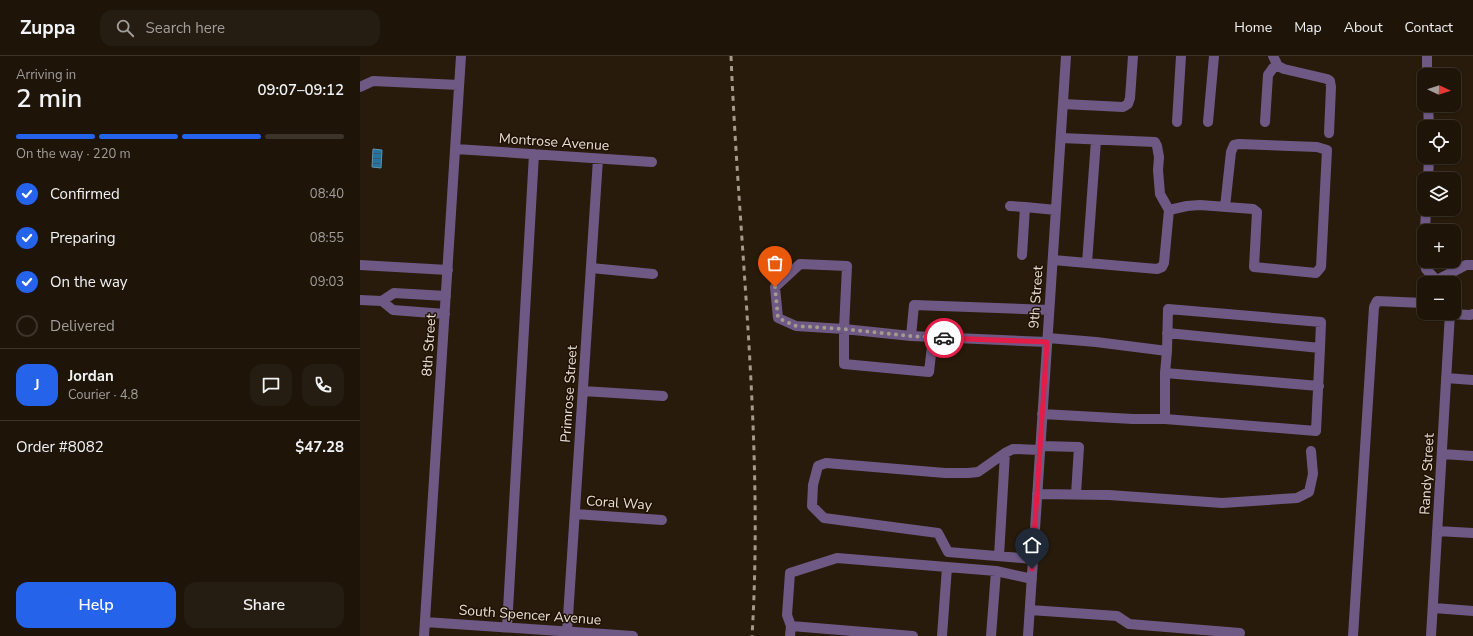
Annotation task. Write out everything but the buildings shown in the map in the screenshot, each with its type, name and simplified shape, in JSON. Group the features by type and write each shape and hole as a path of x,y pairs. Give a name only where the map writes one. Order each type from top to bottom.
{"street":[{"name":"8th Street","path":"424,636 461,56"},
{"name":"9th Street","path":"1028,636 1066,56"},
{"path":"1063,104 1123,107 1128,104 1130,98 1133,56"},
{"path":"1177,122 1181,56"},
{"path":"1208,122 1214,56"},
{"path":"1273,56 1278,66"},
{"path":"1427,56 1427,68"},
{"path":"1265,122 1268,75 1273,68 1278,66 1330,81 1329,133"},
{"path":"360,87 373,81 459,85"},
{"path":"1052,260 1157,269 1164,263 1169,210 1160,194 1158,170 1159,157 1155,142 1061,138"},
{"path":"1087,263 1096,140"},
{"path":"1169,210 1187,206 1253,209 1256,212 1254,267 1316,273 1320,266 1327,150 1317,147 1234,145 1231,152 1225,207"},
{"name":"Montrose Avenue","path":"456,149 652,162"},
{"path":"507,627 534,154"},
{"name":"Primrose Street","path":"567,632 598,159"},
{"path":"1010,206 1056,210"},
{"path":"1022,255 1025,207"},
{"path":"933,337 929,372 844,364 844,329 847,266 800,264 775,287 778,318 796,326 844,329 911,336 1096,342 1167,351"},
{"path":"360,265 448,270"},
{"path":"1447,276 1466,266 1473,265"},
{"path":"591,268 653,274"},
{"path":"1426,268 1433,276"},
{"path":"360,300 382,301 394,293 446,296"},
{"path":"382,301 393,310 445,314"},
{"path":"1353,636 1374,307 1378,301 1417,303"},
{"path":"911,336 914,305 1049,310"},
{"path":"1042,414 1133,419 1165,419 1316,431 1321,322 1168,309 1165,373 1165,419"},
{"path":"1461,315 1470,316 1473,314"},
{"name":"Randy Street","path":"1431,636 1434,608 1450,320"},
{"path":"1167,333 1320,348"},
{"path":"1165,373 1318,386"},
{"path":"1446,378 1473,380"},
{"path":"583,391 663,396"},
{"path":"1033,559 948,552 938,533 824,518 812,506 812,485 818,466 826,463 944,473 968,473 978,472 1013,449 1079,447 1076,494"},
{"path":"1038,494 1109,495 1222,503 1297,498 1309,492 1313,474 1312,451"},
{"path":"999,556 1005,453"},
{"path":"1442,454 1473,456"},
{"name":"Coral Way","path":"575,514 662,520"},
{"path":"1437,531 1473,533"},
{"path":"913,636 791,631 787,615 790,573 837,558 996,571 1032,579"},
{"path":"942,636 947,567"},
{"path":"991,636 996,571"},
{"path":"1434,608 1473,610"},
{"path":"1030,610 1117,616 1129,624 1240,633"},
{"name":"South Spencer Avenue","path":"425,622 633,636"}],"water":[{"path":"373,149 382,150 381,168 372,167"}],"railway":[{"path":"731,56 753,418 755,563 752,636"}],"way so far":[{"path":"775,287 778,318 796,326 944,338"}],"route":[{"path":"944,338 1047,342 1032,569"}]}
